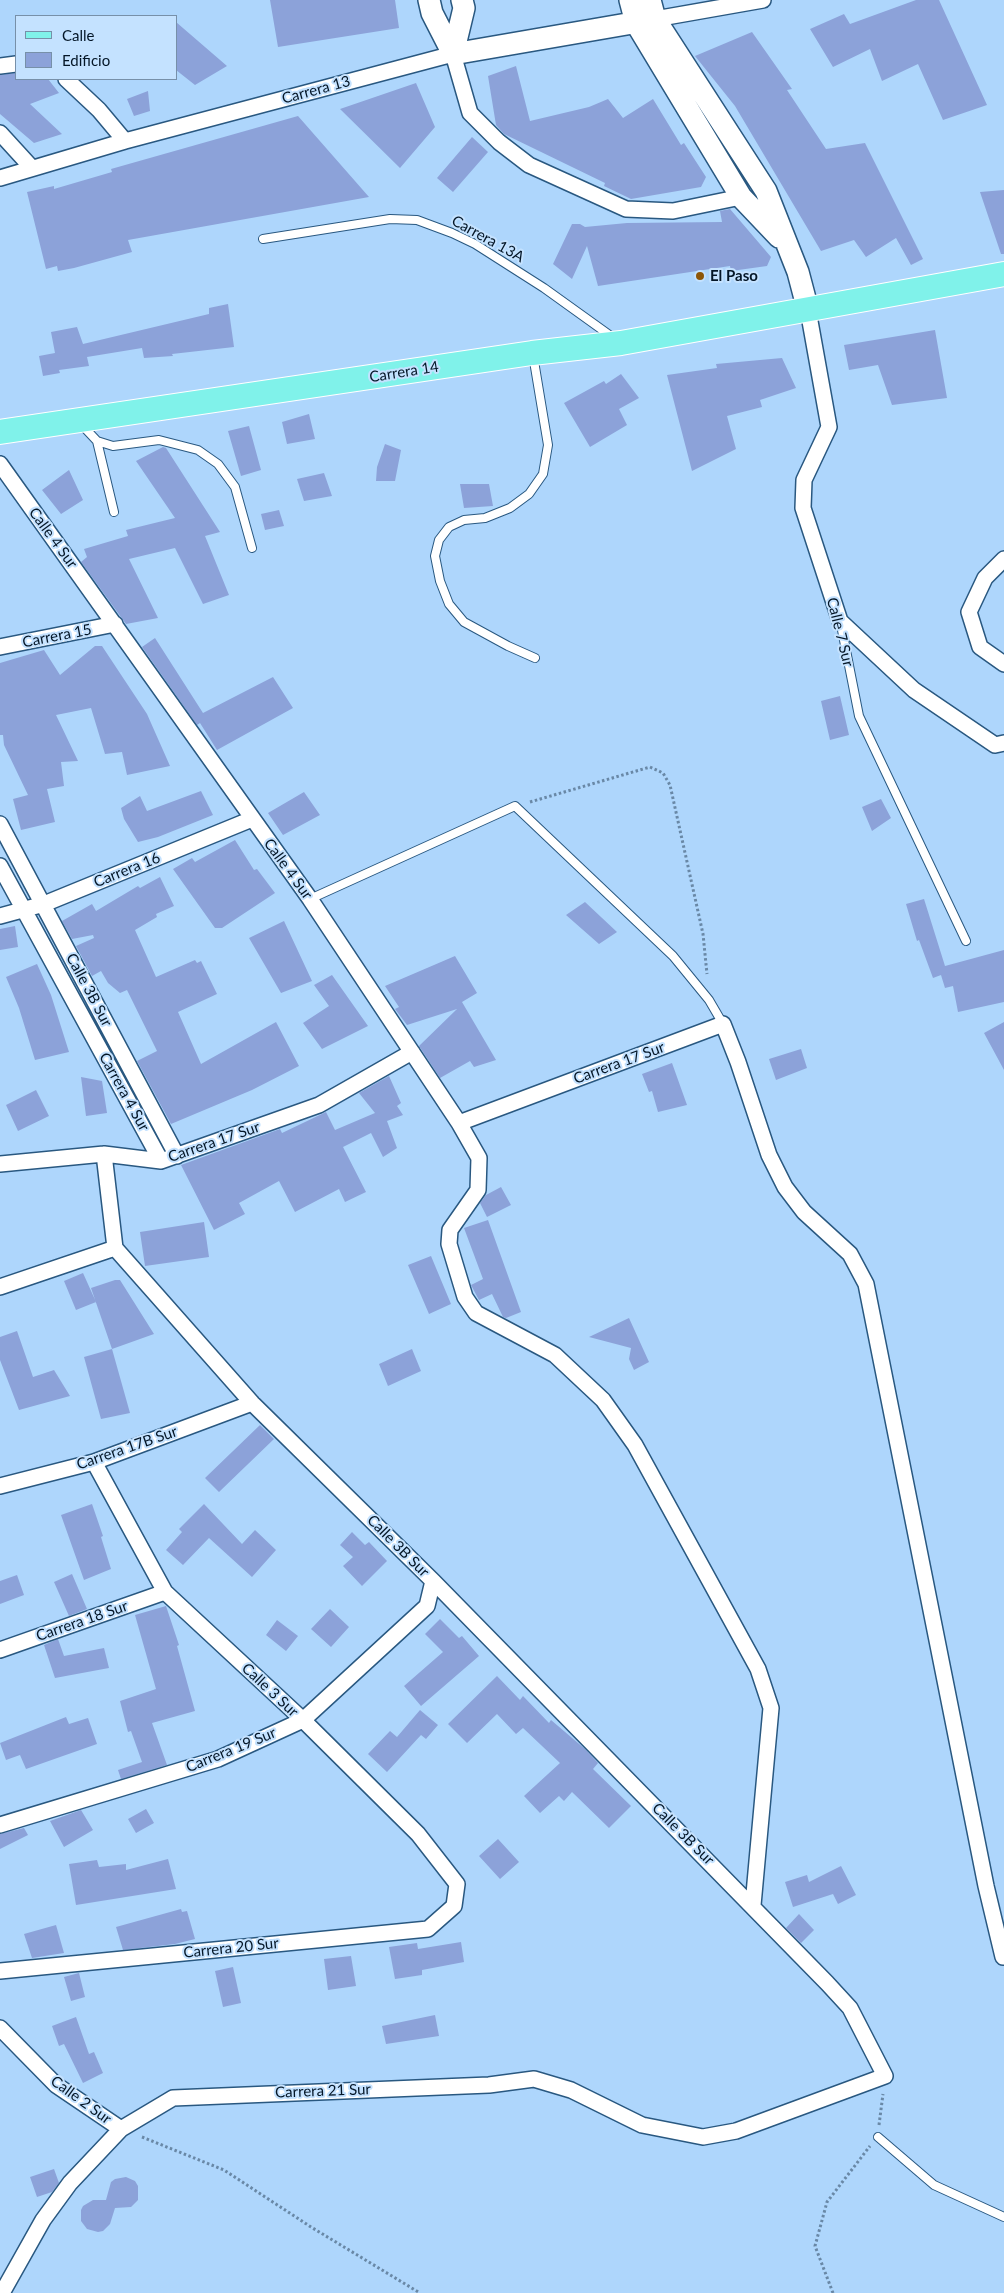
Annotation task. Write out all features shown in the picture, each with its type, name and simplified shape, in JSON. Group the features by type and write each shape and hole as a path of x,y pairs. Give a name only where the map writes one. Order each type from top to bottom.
{"main road":[{"path":"429,0 432,13 453,54"},
{"path":"453,54 464,8 462,0"},
{"path":"630,0 647,14 766,191 785,244 798,272 808,310"},
{"path":"647,14 742,197 785,244"},
{"name":"Carrera 13","path":"453,54 647,14"},
{"name":"Carrera 14","path":"0,432 188,406 532,353 621,343 1004,274"}],"street":[{"path":"647,14 764,0"},
{"name":"Carrera 13","path":"0,178 125,141 453,54"},
{"path":"453,54 470,113 498,142 530,165 626,209 673,211 742,197"},
{"path":"0,66 15,64"},
{"path":"67,80 99,110 125,141"},
{"path":"0,133 32,168"},
{"name":"Calle 7 Sur","path":"808,310 829,427 804,480 803,508 840,621"},
{"name":"Calle 4 Sur","path":"0,464 310,900 459,1123 479,1158 478,1190 450,1230 449,1244 465,1297 476,1313 555,1355 603,1400 635,1445 758,1668 771,1708 753,1905"},
{"path":"1004,559 985,578 969,612 980,647 1004,664"},
{"path":"840,621 914,690 995,745 1004,743"},
{"name":"Carrera 15","path":"0,647 115,624"},
{"name":"Carrera 16","path":"0,916 44,904 252,819"},
{"name":"Calle 3B Sur","path":"0,824 177,1156"},
{"name":"Carrera 4 Sur","path":"0,866 162,1161"},
{"path":"723,1024 738,1062 769,1155 785,1188 804,1212 850,1254 866,1284 986,1886 1003,1958"},
{"name":"Carrera 17 Sur","path":"459,1123 723,1024"},
{"name":"Carrera 17 Sur","path":"0,1164 104,1154 162,1161 319,1105 412,1052"},
{"path":"0,1287 116,1248 104,1154"},
{"name":"Calle 3B Sur","path":"116,1248 252,1403 433,1581 753,1905 850,2008 885,2076"},
{"name":"Carrera 17B Sur","path":"0,1486 94,1462 252,1403"},
{"name":"Calle 3 Sur","path":"94,1462 165,1592 303,1720 418,1834 457,1884 454,1906"},
{"name":"Carrera 19 Sur","path":"0,1825 218,1758 303,1720 427,1606 433,1581"},
{"name":"Carrera 18 Sur","path":"0,1650 165,1592"},
{"name":"Carrera 20 Sur","path":"0,1970 428,1929 454,1906"},
{"name":"Calle 2 Sur","path":"0,2028 56,2085 121,2129"},
{"name":"Carrera 21 Sur","path":"2,2293 43,2220 70,2183 121,2129 173,2098 489,2085 534,2079 571,2090 642,2125 703,2137 736,2131 885,2076"}],"lane":[{"name":"Carrera 13A","path":"263,239 390,219 416,220 452,232 475,244 551,292 621,343"},
{"path":"532,353 548,445 543,474 529,494 510,508 485,518 464,520 449,527 439,540 435,556 440,581 449,604 464,622 508,646 535,658"},
{"path":"77,420 97,441 113,446 159,440 198,450 218,464 235,487 252,548"},
{"path":"97,441 114,512"},
{"name":"Calle 7 Sur","path":"840,621 859,716 966,941"},
{"path":"310,900 514,806 673,956 709,1000 723,1024"},
{"path":"878,2137 934,2185 1004,2216"}],"path":[{"path":"514,806 650,767 663,773 670,785 703,934 709,1000"},
{"path":"833,2293 815,2246 827,2202 878,2137 885,2076"},
{"path":"121,2129 224,2170 311,2227 420,2293"}],"building":[{"path":"270,0 395,0 399,28 278,47"},
{"path":"916,0 939,0 987,105 943,120 918,64 882,81 870,49 833,67 810,29 844,14 850,24"},
{"path":"178,24 227,66 195,85 178,72"},
{"path":"752,32 792,89 787,90 826,149 865,143 923,259 911,265 896,238 866,257 854,240 821,251 735,106 695,56"},
{"path":"516,66 530,121 589,107 608,99 623,118 653,99 681,145 684,143 706,177 701,187 631,199 604,186 605,183 504,134 496,125 488,76"},
{"path":"15,73 15,80 49,80 59,93 30,104 62,134 34,143 0,114 0,75"},
{"path":"416,83 435,127 400,168 340,109"},
{"path":"148,91 150,111 134,116 127,99"},
{"path":"298,116 369,197 128,240 132,252 74,268 58,271 57,266 46,269 27,192 54,186 54,189 112,172 111,169"},
{"path":"472,137 488,152 453,192 437,178"},
{"path":"1004,190 1004,254 1001,254 980,192"},
{"path":"730,209 771,257 767,266 731,271 730,266 598,286 587,246 572,279 553,264 572,224 580,224 585,227 627,223 722,222 720,211"},
{"path":"228,304 234,347 172,354 173,356 144,358 142,348 87,357 89,366 59,370 60,373 43,376 39,356 55,353 51,332 77,327 83,344 209,314 209,308"},
{"path":"935,330 947,398 892,405 878,365 849,370 844,345"},
{"path":"782,358 796,388 760,400 762,407 727,416 736,449 692,471 667,375 717,368 716,364"},
{"path":"621,374 639,398 619,409 627,425 590,447 564,403 604,381 606,384"},
{"path":"309,414 315,439 287,444 282,422"},
{"path":"249,426 261,470 241,476 228,431"},
{"path":"385,444 401,450 395,481 376,481 377,467"},
{"path":"163,447 166,448 220,532 205,536 229,595 203,604 175,548 129,559 158,618 126,624 81,562 87,557 84,549 128,536 126,530 175,518 136,461"},
{"path":"69,470 83,500 61,514 42,490"},
{"path":"324,473 332,496 304,501 297,479"},
{"path":"460,484 489,484 493,506 464,508"},
{"path":"279,510 284,526 265,530 261,514"},
{"path":"155,638 203,713 273,677 293,708 217,750 200,723 197,725 142,647"},
{"path":"95,646 102,646 147,714 170,766 127,775 122,752 105,754 91,708 56,715 78,761 61,762 64,786 47,789 55,822 21,830 13,799 28,795 4,745 3,735 0,735 0,663 44,650 60,675"},
{"path":"840,696 849,735 830,740 821,701"},
{"path":"201,791 213,815 158,837 138,842 124,819 121,808 140,796 147,811"},
{"path":"304,792 320,815 283,835 268,813"},
{"path":"881,799 891,818 872,831 862,807"},
{"path":"235,840 254,870 257,869 275,893 222,928 215,928 173,869 192,858 195,862"},
{"path":"160,877 174,906 156,914 157,917 135,930 156,977 195,960 197,963 201,961 217,994 178,1012 201,1064 276,1022 299,1066 252,1090 171,1124 137,1061 157,1051 127,990 120,993 108,983 101,971 92,976 76,946 94,938 93,935 72,939 62,921 92,904 96,911 138,886 140,888"},
{"path":"924,899 945,966 1004,950 1004,1002 958,1012 953,986 945,988 941,975 933,978 919,940 917,941 906,904"},
{"path":"585,902 617,932 599,944 566,915"},
{"path":"284,921 312,981 281,993 249,938"},
{"path":"15,926 18,947 0,950 0,929"},
{"path":"455,956 477,993 462,1002 496,1060 474,1067 470,1061 440,1078 419,1046 457,1009 407,1025 395,1009 399,1007 385,986"},
{"path":"37,964 51,995 69,1052 35,1060 19,1008 6,977"},
{"path":"332,975 368,1026 322,1049 303,1023 329,1006 314,985"},
{"path":"1004,1022 1004,1070 984,1033"},
{"path":"801,1049 807,1068 776,1080 769,1059"},
{"path":"672,1063 687,1105 658,1112 652,1091 649,1092 642,1074"},
{"path":"389,1076 401,1103 397,1106 403,1115 387,1121 397,1148 383,1157 371,1133 343,1147 366,1192 345,1202 339,1189 295,1212 279,1181 239,1203 245,1214 214,1230 181,1165 280,1129 282,1133 326,1112 335,1130 375,1113 359,1093"},
{"path":"81,1077 102,1081 107,1113 86,1116"},
{"path":"36,1090 49,1116 18,1131 6,1105"},
{"path":"501,1187 511,1205 487,1217 480,1203 486,1195"},
{"path":"488,1220 521,1312 506,1318 503,1317 492,1294 479,1300 471,1285 483,1279 464,1228"},
{"path":"204,1222 209,1257 145,1266 140,1232"},
{"path":"431,1256 451,1304 429,1314 408,1265"},
{"path":"83,1273 96,1302 76,1310 64,1281"},
{"path":"120,1280 154,1334 112,1349 91,1288"},
{"path":"629,1318 649,1362 634,1370 629,1359 631,1348 589,1337"},
{"path":"17,1331 33,1377 54,1370 70,1396 19,1410 0,1360 0,1337"},
{"path":"112,1349 130,1413 101,1419 84,1357"},
{"path":"412,1349 421,1371 388,1386 379,1364"},
{"path":"260,1425 274,1439 219,1492 205,1478"},
{"path":"92,1504 103,1536 101,1537 111,1569 84,1580 61,1515"},
{"path":"204,1504 242,1544 255,1530 276,1550 252,1577 209,1538 183,1565 166,1550 182,1532 179,1529"},
{"path":"352,1532 365,1545 369,1542 387,1561 362,1586 343,1566 353,1557 340,1545"},
{"path":"72,1574 87,1609 69,1616 54,1582"},
{"path":"17,1575 24,1595 0,1604 0,1581"},
{"path":"166,1606 179,1645 177,1646 195,1711 152,1723 167,1765 121,1779 118,1770 142,1762 131,1731 128,1732 120,1701 156,1689 135,1615"},
{"path":"330,1609 349,1627 331,1647 311,1629"},
{"path":"440,1619 459,1638 462,1636 479,1656 421,1706 404,1686 443,1652 425,1634"},
{"path":"277,1620 298,1636 286,1651 266,1635"},
{"path":"58,1639 64,1656 104,1648 109,1668 55,1678 44,1645"},
{"path":"497,1676 520,1700 523,1696 549,1723 551,1720 585,1749 598,1763 593,1769 631,1806 609,1828 572,1792 564,1801 559,1796 540,1813 524,1796 560,1763 523,1728 516,1734 497,1714 467,1743 448,1724"},
{"path":"420,1710 438,1725 426,1739 421,1735 387,1772 368,1754 390,1731 397,1737"},
{"path":"66,1717 69,1724 88,1718 97,1744 26,1769 20,1755 6,1760 0,1743"},
{"path":"146,1809 154,1823 136,1833 128,1819"},
{"path":"81,1810 93,1830 64,1847 50,1821"},
{"path":"24,1828 28,1835 0,1849 0,1834"},
{"path":"498,1839 519,1862 500,1879 479,1856"},
{"path":"168,1859 176,1889 76,1905 69,1864 97,1860 99,1867 126,1864 126,1870"},
{"path":"841,1866 856,1895 838,1904 833,1894 793,1907 785,1882 807,1875 809,1882"},
{"path":"181,1909 182,1912 187,1911 195,1939 175,1944 123,1950 116,1927"},
{"path":"799,1914 814,1930 801,1943 786,1928"},
{"path":"56,1925 64,1953 32,1958 24,1934"},
{"path":"461,1942 464,1962 422,1970 422,1975 395,1979 389,1947 417,1943 418,1949"},
{"path":"351,1956 356,1986 328,1990 324,1959"},
{"path":"233,1967 241,2003 223,2007 215,1971"},
{"path":"79,1973 85,1997 71,2001 64,1977"},
{"path":"435,2015 439,2036 386,2044 382,2026"},
{"path":"76,2017 89,2054 94,2052 103,2073 83,2083 64,2044 59,2046 52,2026"},
{"path":"54,2169 59,2183 52,2192 37,2197 30,2177"},
{"path":"126,2177 135,2181 138,2186 138,2200 131,2207 115,2208 110,2224 103,2231 98,2232 87,2229 81,2221 83,2206 93,2200 106,2200 111,2182 115,2179"}],"place":[{"name":"El Paso","path":"700,276"}]}
